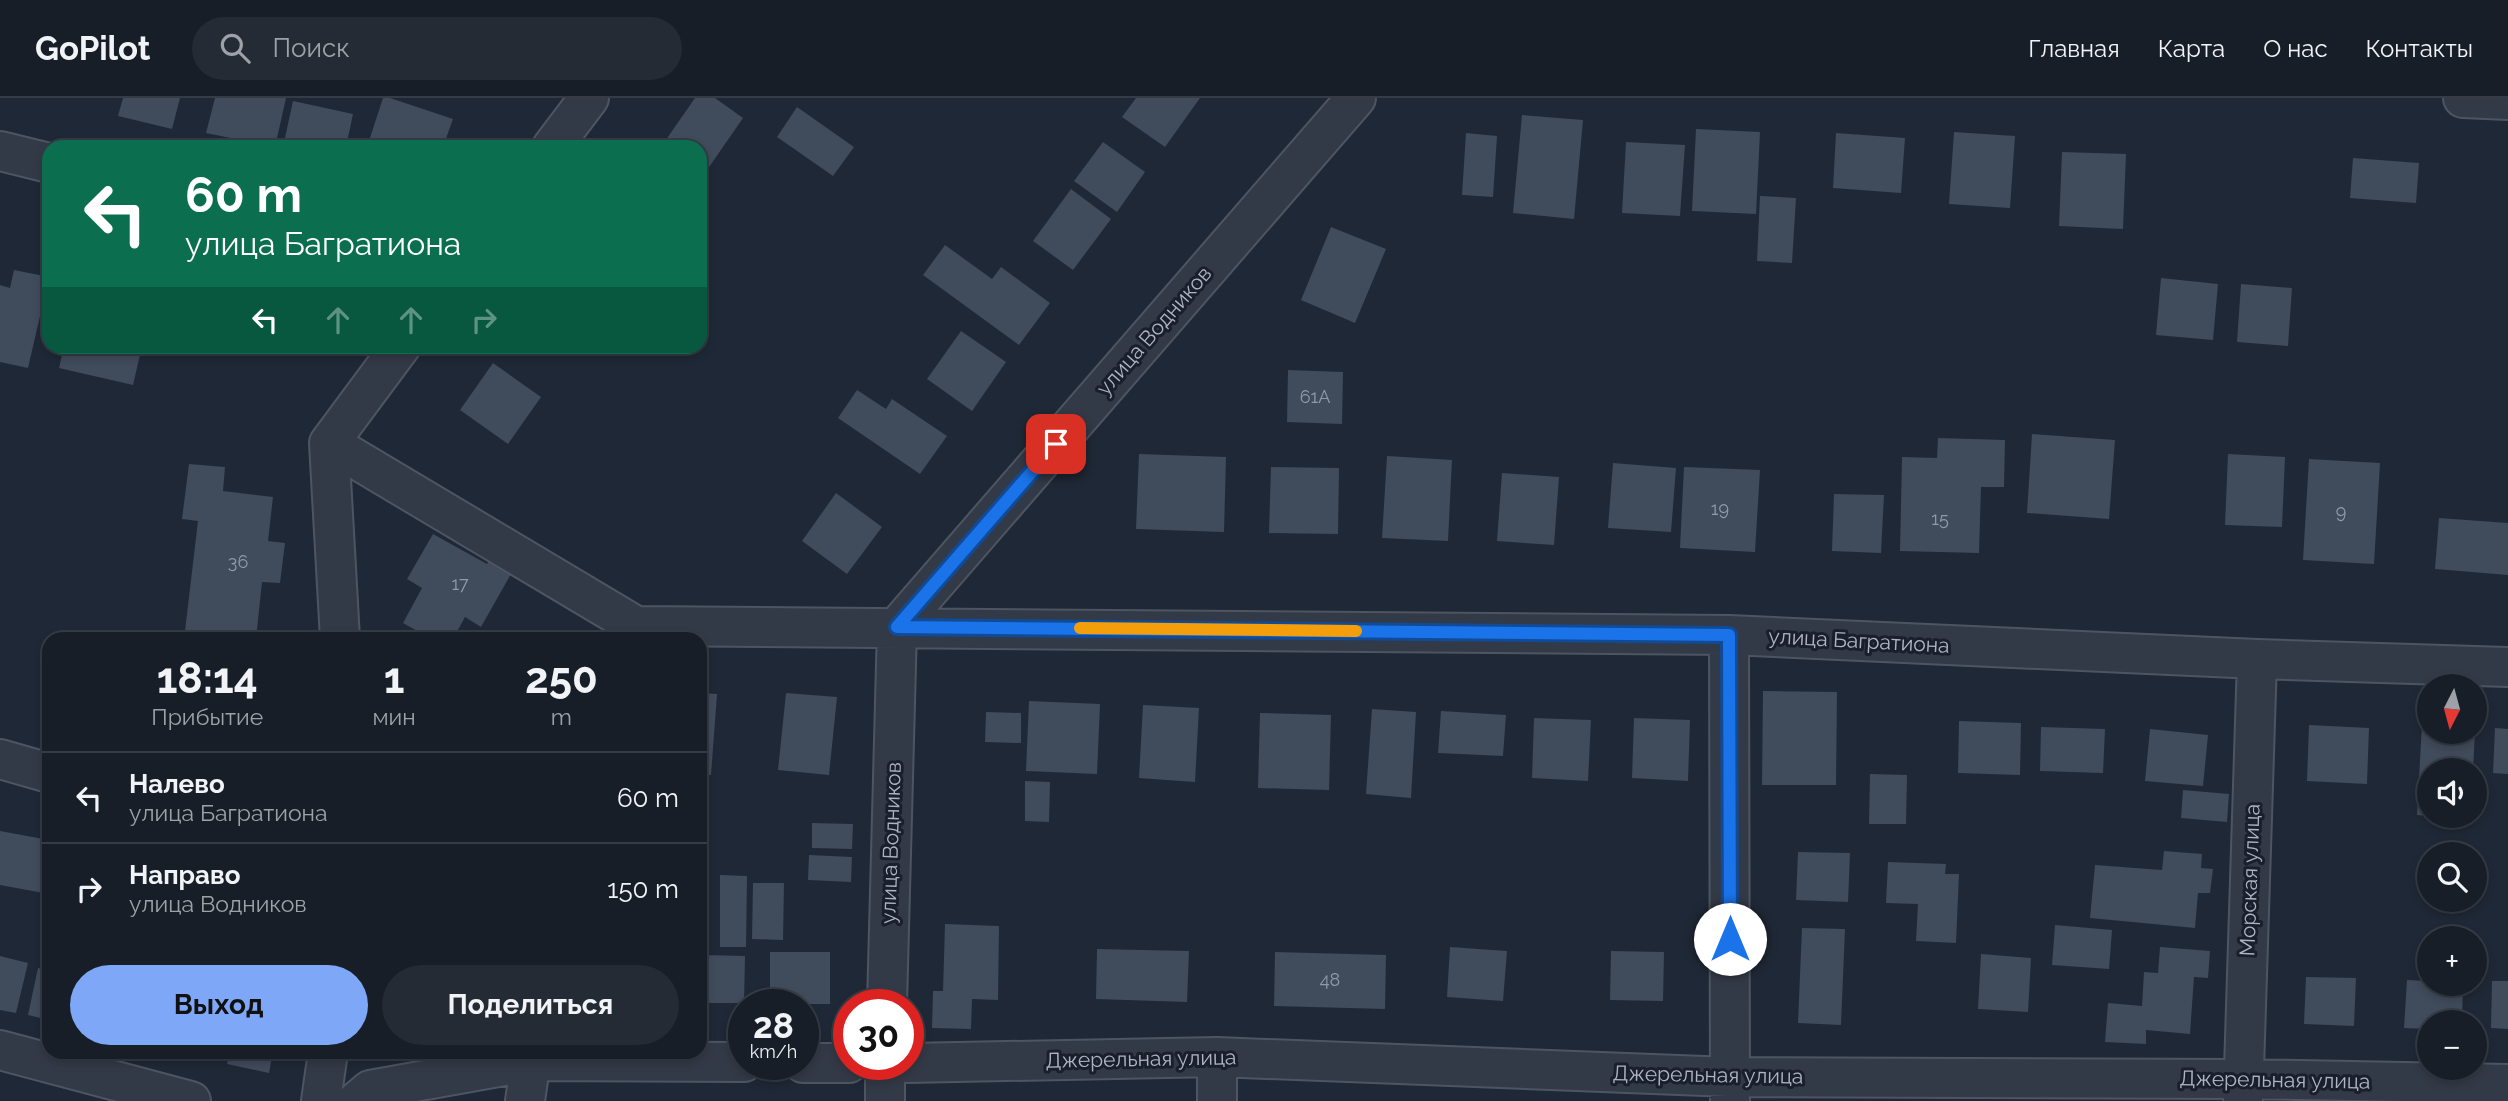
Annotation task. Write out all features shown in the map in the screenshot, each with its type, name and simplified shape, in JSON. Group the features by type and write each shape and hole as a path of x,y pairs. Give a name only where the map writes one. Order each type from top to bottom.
{"street":[{"path":"557,140 589,98"},
{"name":"улица Водников","path":"887,989 897,627 1356,98"},
{"path":"2463,98 2508,100"},
{"path":"0,151 42,161"},
{"path":"340,632 329,443 395,354"},
{"path":"329,443 633,632"},
{"name":"улица Багратиона","path":"633,632 897,627 1729,635 2257,659 2508,667"},
{"path":"1729,635 1730,1089"},
{"name":"Морская улица","path":"2243,1090 2257,659"},
{"path":"0,759 42,771"},
{"path":"0,1050 191,1101"},
{"path":"1217,1057 1217,1101"},
{"name":"Джерельная улица","path":"924,1063 1217,1057 1730,1089 2243,1090 2508,1084"},
{"path":"321,1101 327,1059"},
{"path":"357,1101 370,1090 518,1059"},
{"path":"525,1101 532,1059"},
{"path":"638,1059 728,1062"},
{"path":"885,1080 885,1101"}],"building":[{"path":"123,98 180,98 172,129 118,116"},
{"path":"215,98 286,98 277,140 240,140 206,133"},
{"path":"383,98 453,119 446,140 369,140"},
{"path":"695,98 715,98 743,118 707,170 707,140 666,140"},
{"path":"1136,98 1200,98 1165,147 1122,117"},
{"path":"293,101 353,114 347,140 285,140"},
{"path":"797,107 854,147 833,176 777,137"},
{"path":"1522,115 1583,120 1574,219 1513,213"},
{"path":"1696,129 1760,132 1756,214 1692,211"},
{"path":"1954,132 2015,136 2010,208 1949,204"},
{"path":"1466,133 1497,136 1493,197 1462,195"},
{"path":"1836,133 1905,138 1901,193 1833,188"},
{"path":"1103,142 1145,172 1117,212 1074,181"},
{"path":"1626,142 1685,145 1680,216 1622,213"},
{"path":"2062,152 2126,154 2123,229 2059,226"},
{"path":"2353,158 2419,163 2416,203 2350,198"},
{"path":"1071,189 1111,219 1073,270 1033,241"},
{"path":"1760,196 1796,198 1792,263 1757,261"},
{"path":"1331,227 1386,249 1355,323 1301,300"},
{"path":"945,245 992,279 1001,267 1050,303 1019,345 923,275"},
{"path":"14,270 42,276 42,307 28,368 0,362 0,285 10,288"},
{"path":"2161,278 2218,284 2213,340 2156,335"},
{"path":"2241,284 2292,288 2288,346 2237,342"},
{"path":"961,331 1006,362 972,411 927,379"},
{"path":"62,354 140,354 133,385 59,368"},
{"path":"493,363 541,397 508,444 460,410"},
{"path":"1288,370 1343,372 1342,424 1287,422"},
{"path":"857,390 886,409 892,399 947,436 920,474 838,418"},
{"path":"2032,434 2115,440 2109,519 2027,513"},
{"path":"1938,438 2005,440 2004,487 1981,487 1979,553 1900,551 1902,457 1937,458"},
{"path":"1139,454 1226,457 1224,532 1136,529"},
{"path":"2228,454 2285,457 2282,527 2225,525"},
{"path":"1387,456 1452,460 1448,541 1382,538"},
{"path":"2309,459 2380,463 2374,564 2303,560"},
{"path":"1613,463 1676,468 1671,532 1608,528"},
{"path":"189,464 225,467 223,491 273,497 268,541 285,543 280,583 262,582 257,632 185,632 198,521 182,519"},
{"path":"1271,467 1339,468 1338,534 1269,533"},
{"path":"1684,467 1760,470 1755,552 1680,548"},
{"path":"1502,473 1559,477 1554,545 1497,541"},
{"path":"836,493 882,527 847,574 802,541"},
{"path":"1834,494 1884,495 1881,553 1832,551"},
{"path":"2439,518 2508,523 2508,575 2435,569"},
{"path":"433,534 487,564 492,554 515,567 481,627 465,617 457,632 419,632 403,623 422,588 407,579"},
{"path":"1763,691 1837,692 1836,785 1762,785"},
{"path":"707,693 717,694 711,775 707,775"},
{"path":"786,693 837,697 829,775 778,770"},
{"path":"1029,701 1100,704 1097,774 1026,771"},
{"path":"1143,705 1199,708 1195,782 1139,778"},
{"path":"1372,709 1416,712 1411,798 1366,794"},
{"path":"1441,711 1506,715 1503,756 1438,753"},
{"path":"986,712 1021,713 1021,743 985,742"},
{"path":"1260,713 1331,715 1329,790 1258,788"},
{"path":"1534,718 1591,720 1588,781 1532,778"},
{"path":"1634,718 1690,720 1688,781 1632,778"},
{"path":"1959,721 2021,723 2020,775 1958,773"},
{"path":"2309,725 2369,728 2367,784 2307,781"},
{"path":"2041,727 2105,729 2103,773 2040,771"},
{"path":"2495,728 2508,729 2508,774 2493,773"},
{"path":"2150,729 2208,735 2203,786 2145,781"},
{"path":"2421,744 2474,744 2474,758 2420,758"},
{"path":"1870,774 1907,775 1906,824 1869,824"},
{"path":"1025,781 1050,782 1049,822 1025,821"},
{"path":"2183,790 2229,794 2227,822 2181,818"},
{"path":"812,823 853,824 852,849 812,848"},
{"path":"0,831 42,839 42,893 0,885"},
{"path":"2164,851 2202,854 2201,868 2213,869 2210,893 2198,893 2195,928 2090,918 2095,865 2162,870"},
{"path":"1798,852 1850,853 1848,902 1796,900"},
{"path":"809,855 852,857 851,882 808,880"},
{"path":"1888,862 1946,864 1945,874 1959,874 1956,943 1916,941 1918,904 1886,903"},
{"path":"720,875 747,876 746,947 720,947"},
{"path":"753,883 784,883 783,940 752,939"},
{"path":"945,924 999,926 998,1000 972,999 971,1029 932,1028 933,991 943,991"},
{"path":"2055,925 2112,930 2109,969 2052,965"},
{"path":"1802,928 1845,929 1841,1025 1798,1023"},
{"path":"1450,947 1507,951 1503,1001 1447,997"},
{"path":"2160,947 2210,951 2208,978 2194,977 2190,1034 2146,1030 2146,1044 2105,1042 2108,1003 2142,1006 2144,972 2158,973"},
{"path":"1097,949 1189,951 1187,1002 1096,999"},
{"path":"1611,951 1664,952 1663,1001 1610,1000"},
{"path":"770,952 830,952 830,1004 819,1004 819,989 770,989"},
{"path":"1275,952 1386,955 1385,1009 1274,1006"},
{"path":"1981,954 2031,958 2028,1012 1978,1009"},
{"path":"707,955 745,956 744,989 728,989 728,1003 707,1003"},
{"path":"0,956 28,963 16,1013 0,1010"},
{"path":"38,968 42,969 42,1018 28,1015"},
{"path":"2306,977 2356,978 2354,1026 2304,1024"},
{"path":"2407,980 2417,980 2417,996 2463,996 2462,1010 2417,1010 2417,1029 2404,1028"},
{"path":"2492,981 2508,981 2508,1029 2491,1028"},
{"path":"228,1059 272,1059 269,1073 227,1064"}],"slow traffic":[{"path":"1080,628 1356,631"}],"route":[{"path":"1056,444 897,627 1729,635 1730,939"}]}
